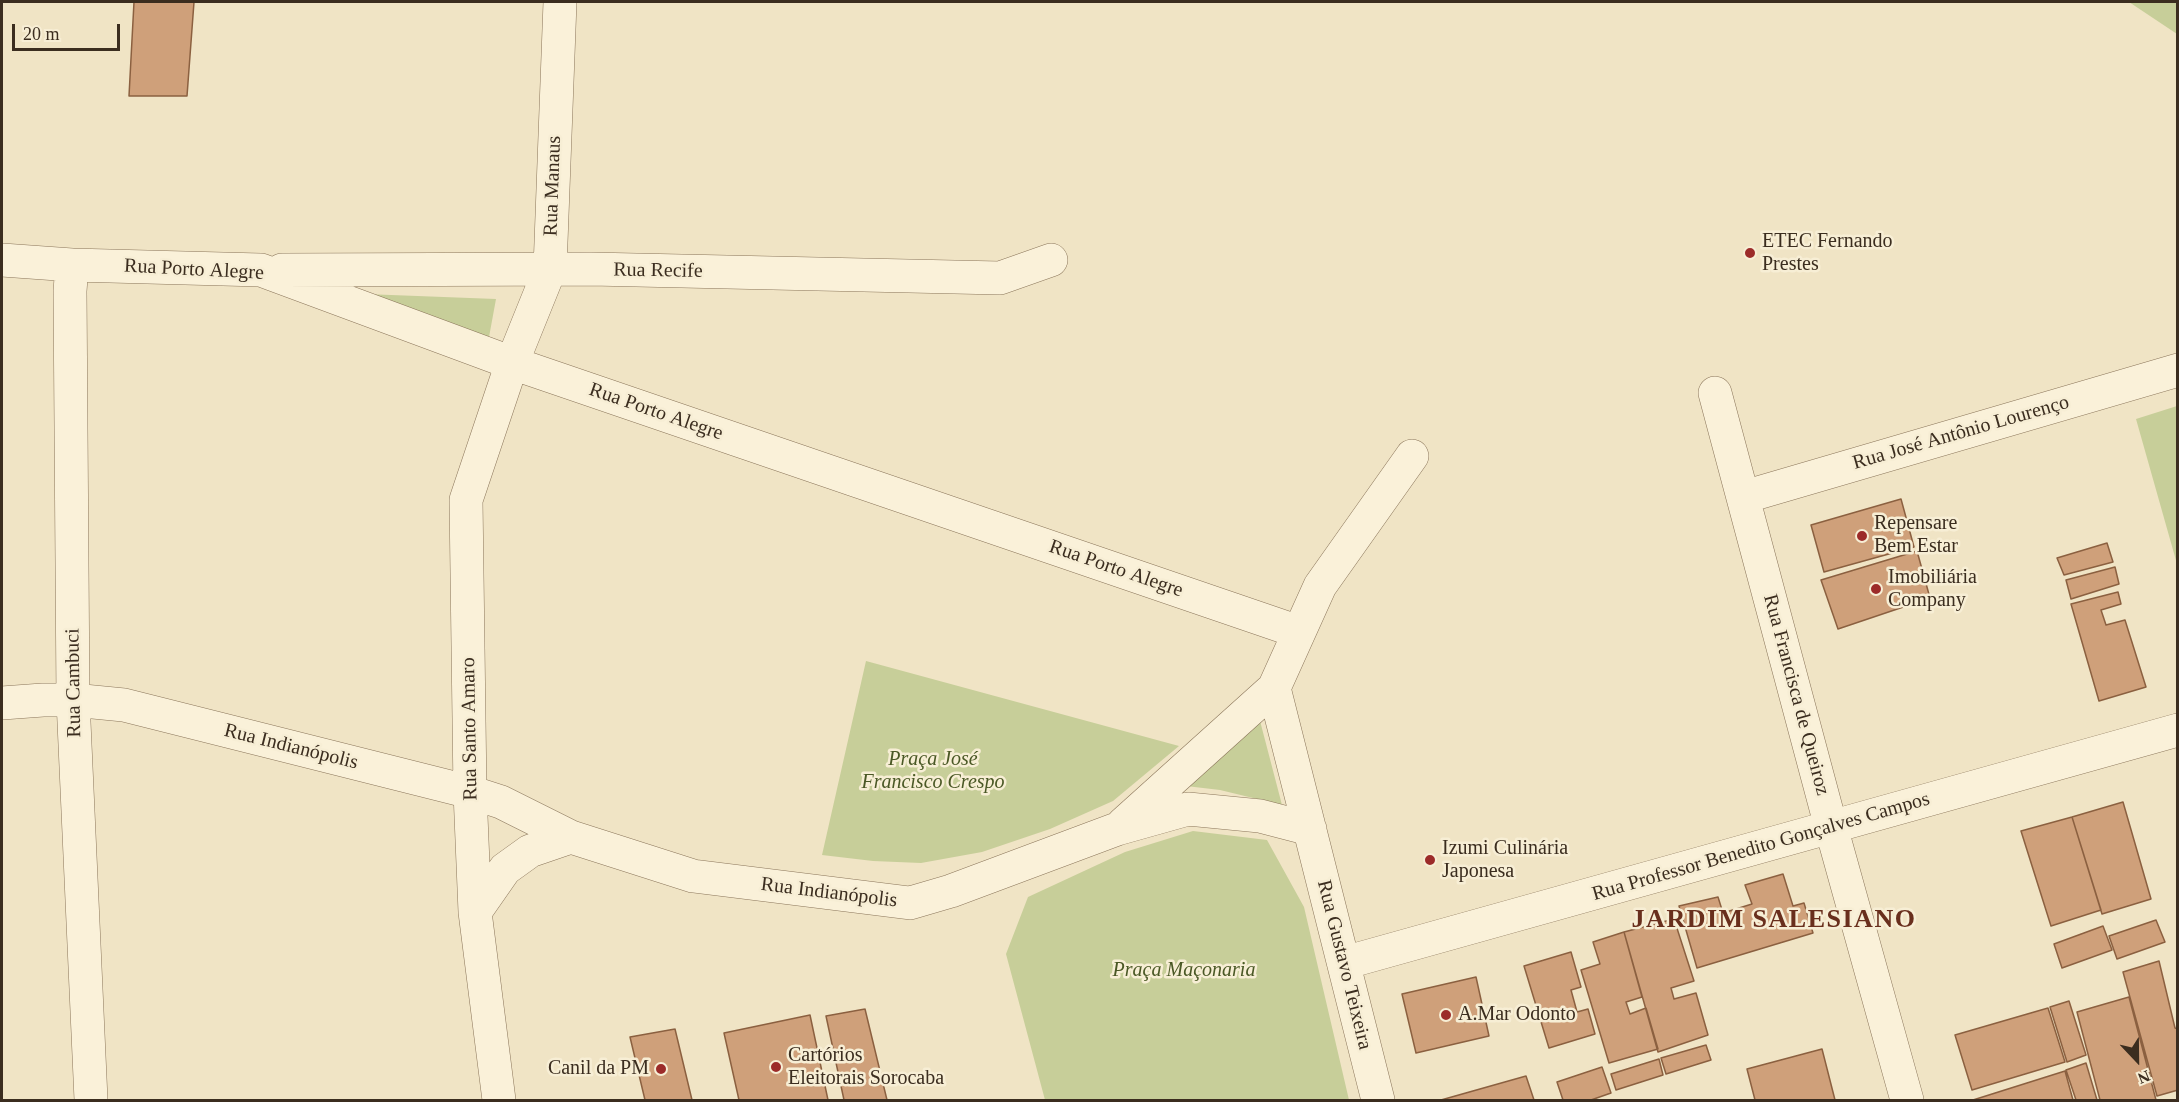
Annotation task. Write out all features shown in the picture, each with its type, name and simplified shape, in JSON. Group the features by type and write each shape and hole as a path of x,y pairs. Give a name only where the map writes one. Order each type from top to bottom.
{"street":[{"name":"Rua Manaus","path":"512,363 550,269 560,2"},
{"name":"Rua Porto Alegre","path":"2,260 72,266 261,270 512,363 1299,632"},
{"name":"Rua Recife","path":"261,270 550,269 1000,278 1051,260"},
{"name":"Rua Cambuci","path":"72,266 70,303 73,700 91,1101"},
{"name":"Rua Santo Amaro","path":"499,1101 475,912 470,792 466,500 512,363"},
{"name":"Rua José Antônio Lourenço","path":"1744,497 2178,370"},
{"name":"Rua Francisca de Queiroz","path":"1715,393 1907,1101"},
{"path":"1274,688 1320,586 1412,456"},
{"name":"Rua Indianópolis","path":"1117,829 1274,688"},
{"name":"Rua Gustavo Teixeira","path":"1274,688 1378,1101"},
{"name":"Rua Indianópolis","path":"2,703 73,700 124,705 470,792 501,802 571,837 693,876 910,903 951,891 1117,829 1188,809 1260,816 1310,829"},
{"name":"Rua Professor Benedito Gonçalves Campos","path":"1344,963 2178,730"},
{"path":"475,912 505,869 531,851 571,837"}],"green space":[{"path":"2129,2 2177,2 2177,34"},
{"path":"365,294 496,299 487,348"},
{"path":"2178,406 2177,564 2136,419"},
{"name":"Praça José Francisco Crespo","path":"866,661 1179,746 1113,801 1050,829 982,852 921,863 873,861 822,855"},
{"path":"1259,717 1282,805 1220,790 1186,786"},
{"name":"Praça Maçonaria","path":"1193,831 1267,840 1304,907 1349,1100 1045,1100 1006,954 1028,897 1125,852"}],"building":[{"path":"134,2 194,2 187,96 129,96"},
{"name":"Repensare Bem Estar","path":"1901,499 1914,547 1824,572 1811,525"},
{"path":"2107,543 2113,562 2064,575 2057,558"},
{"name":"Imobiliária Company","path":"1917,551 1930,598 1838,629 1821,580"},
{"path":"2115,567 2119,584 2071,599 2066,580"},
{"path":"2118,592 2121,604 2101,610 2106,625 2125,620 2146,687 2099,701 2071,604"},
{"path":"2123,802 2151,899 2102,914 2072,817"},
{"path":"2072,817 2101,910 2051,926 2021,831"},
{"path":"1783,874 1793,906 1804,903 1813,933 1697,968 1679,906 1718,897 1723,913 1752,904 1745,885"},
{"path":"1674,919 1694,981 1671,988 1674,999 1696,993 1708,1035 1658,1052 1624,932"},
{"path":"2156,920 2165,942 2117,959 2109,936"},
{"path":"2103,926 2112,950 2062,968 2054,944"},
{"path":"1624,932 1642,997 1626,1002 1630,1014 1646,1008 1658,1049 1609,1063 1581,970 1600,964 1593,942"},
{"path":"1571,952 1581,987 1571,990 1577,1012 1588,1009 1595,1034 1549,1048 1524,966"},
{"path":"2159,961 2175,1028 2178,1029 2178,1090 2157,1096 2123,972"},
{"name":"A.Mar Odonto","path":"1476,977 1489,1036 1416,1053 1402,994"},
{"path":"2129,997 2156,1100 2100,1100 2077,1012"},
{"path":"2069,1001 2086,1055 2067,1062 2050,1007"},
{"path":"2048,1008 2065,1062 1972,1090 1955,1035"},
{"name":"Cartórios Eleitorais Sorocaba","path":"865,1009 887,1100 844,1100 826,1016"},
{"name":"Cartórios Eleitorais Sorocaba","path":"810,1015 828,1100 739,1100 724,1033"},
{"name":"Canil da PM","path":"675,1029 692,1100 645,1100 630,1037"},
{"path":"1706,1045 1711,1060 1666,1074 1661,1058"},
{"path":"1822,1049 1835,1100 1755,1100 1747,1069"},
{"path":"1659,1059 1663,1075 1616,1090 1611,1074"},
{"path":"2086,1063 2097,1100 2076,1100 2066,1070"},
{"path":"1602,1067 1611,1093 1591,1100 1563,1100 1557,1082"},
{"path":"2065,1071 2073,1100 1973,1100"},
{"path":"1526,1076 1534,1100 1441,1100"}],"place":[{"name":"ETEC Fernando Prestes","path":"1750,253"},
{"name":"Repensare Bem Estar","path":"1862,536"},
{"name":"Imobiliária Company","path":"1876,589"},
{"name":"Izumi Culinária Japonesa","path":"1430,860"},
{"name":"A.Mar Odonto","path":"1446,1015"},
{"name":"Cartórios Eleitorais Sorocaba","path":"776,1067"},
{"name":"Canil da PM","path":"661,1069"}],"district":[{"name":"JARDIM SALESIANO","path":"1774,920"}]}
